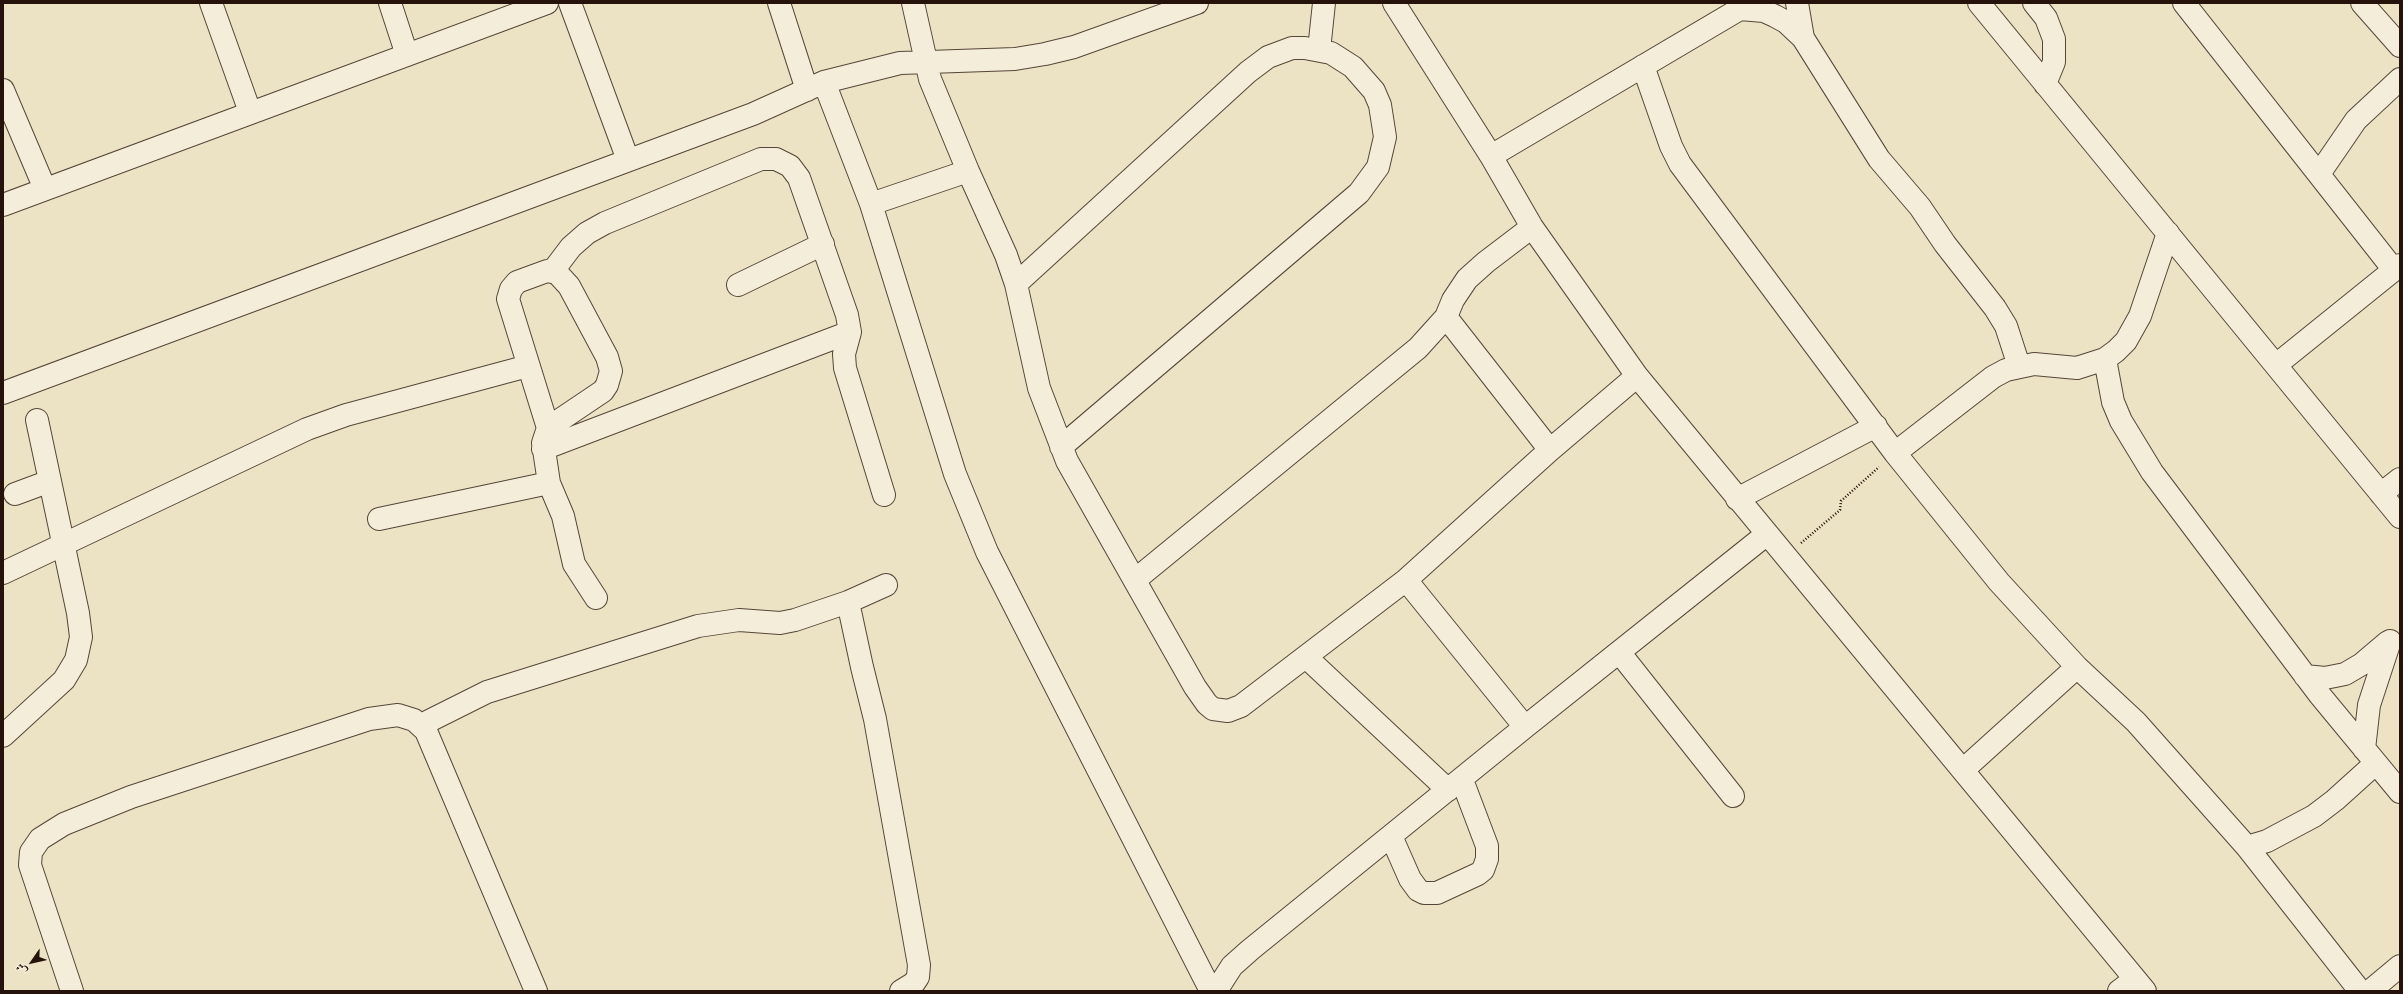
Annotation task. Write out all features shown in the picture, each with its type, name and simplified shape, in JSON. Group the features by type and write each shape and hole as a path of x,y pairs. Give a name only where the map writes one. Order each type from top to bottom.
{"street":[{"path":"211,3 250,112"},
{"path":"390,3 407,55"},
{"path":"3,204 546,3"},
{"path":"570,3 628,160"},
{"path":"779,3 815,86 872,204 955,474 987,552 1210,991"},
{"path":"913,3 925,61 936,96 968,171 995,227 1016,284 1039,388 1061,447 1076,479 1195,687 1207,704 1213,709 1228,711 1241,706 1406,580 1550,450 1637,376"},
{"path":"3,393 752,114 815,86 876,67 900,63 1015,59 1045,54 1074,47 1197,3"},
{"path":"1318,50 1324,3"},
{"path":"1394,3 1490,156 1532,227 1637,376 1737,499 1963,770 2133,987"},
{"path":"1797,3 1803,38"},
{"path":"1980,3 2400,517"},
{"path":"2034,3 2046,18 2054,39 2054,62 2045,84"},
{"path":"2184,3 2319,174 2397,268 2276,365"},
{"path":"2362,3 2400,46"},
{"path":"1490,156 1745,6 1775,16 1786,22 1803,38 1876,154 1915,201 1949,249 1995,308 2006,326 2020,366"},
{"path":"1016,284 1258,64 1279,52 1292,48 1318,50 1343,59 1365,78 1380,105 1385,137 1383,152 1370,181 1359,193 1061,447"},
{"path":"1643,66 1671,146 1680,164 1895,453 1976,556 2077,667 2136,722 2247,847 2360,991"},
{"path":"2319,174 2356,120 2400,79"},
{"path":"3,90 44,189"},
{"path":"552,272 571,247 596,228 761,159 776,159 795,172 823,244 847,315 850,332 844,354 845,368 884,495"},
{"path":"872,204 968,171"},
{"path":"1135,580 1418,348 1446,317 1459,289 1475,270 1532,227"},
{"path":"1895,453 1993,377 2020,366 2034,364 2077,368 2104,359 2126,341 2134,329 2168,233"},
{"path":"738,285 823,244"},
{"path":"548,428 510,309 509,294 517,282 541,271 552,272 562,276 569,286 607,357 611,371 607,385 598,396 548,428 543,438 543,449 549,483 563,516 574,564 596,598"},
{"path":"1446,317 1550,450"},
{"path":"543,449 850,332"},
{"path":"2104,359 2113,402 2121,421 2152,472 2305,676 2400,792"},
{"path":"3,573 64,545 271,444 307,429 346,415 528,366"},
{"path":"3,736 64,680 76,660 81,637 64,545 37,420"},
{"path":"1737,499 1876,426"},
{"path":"2381,494 2400,479"},
{"path":"15,494 50,480"},
{"path":"379,519 549,483"},
{"path":"1216,991 1225,975 1241,958 1525,727 1767,534"},
{"path":"1406,580 1525,727"},
{"path":"421,725 487,692 698,626 738,620 780,623 795,620 848,602 886,585"},
{"path":"848,602 875,719 919,965 918,977 914,983 901,991"},
{"path":"2305,676 2325,678 2345,674 2362,664 2395,637"},
{"path":"2247,847 2267,841 2314,816 2335,800 2370,756 2371,698 2395,637"},
{"path":"1619,652 1733,796"},
{"path":"1306,657 1455,785 1487,846 1485,864 1478,874 1437,893 1424,893 1418,890 1410,879 1391,836"},
{"path":"1963,770 2077,667"},
{"path":"72,991 30,865 33,846 47,832 83,816 131,798 369,719 398,715 408,716 421,725 430,738 536,991"},
{"path":"2370,991 2400,966"}],"path":[{"path":"1785,556 1840,510 1841,500 1895,453"}]}
